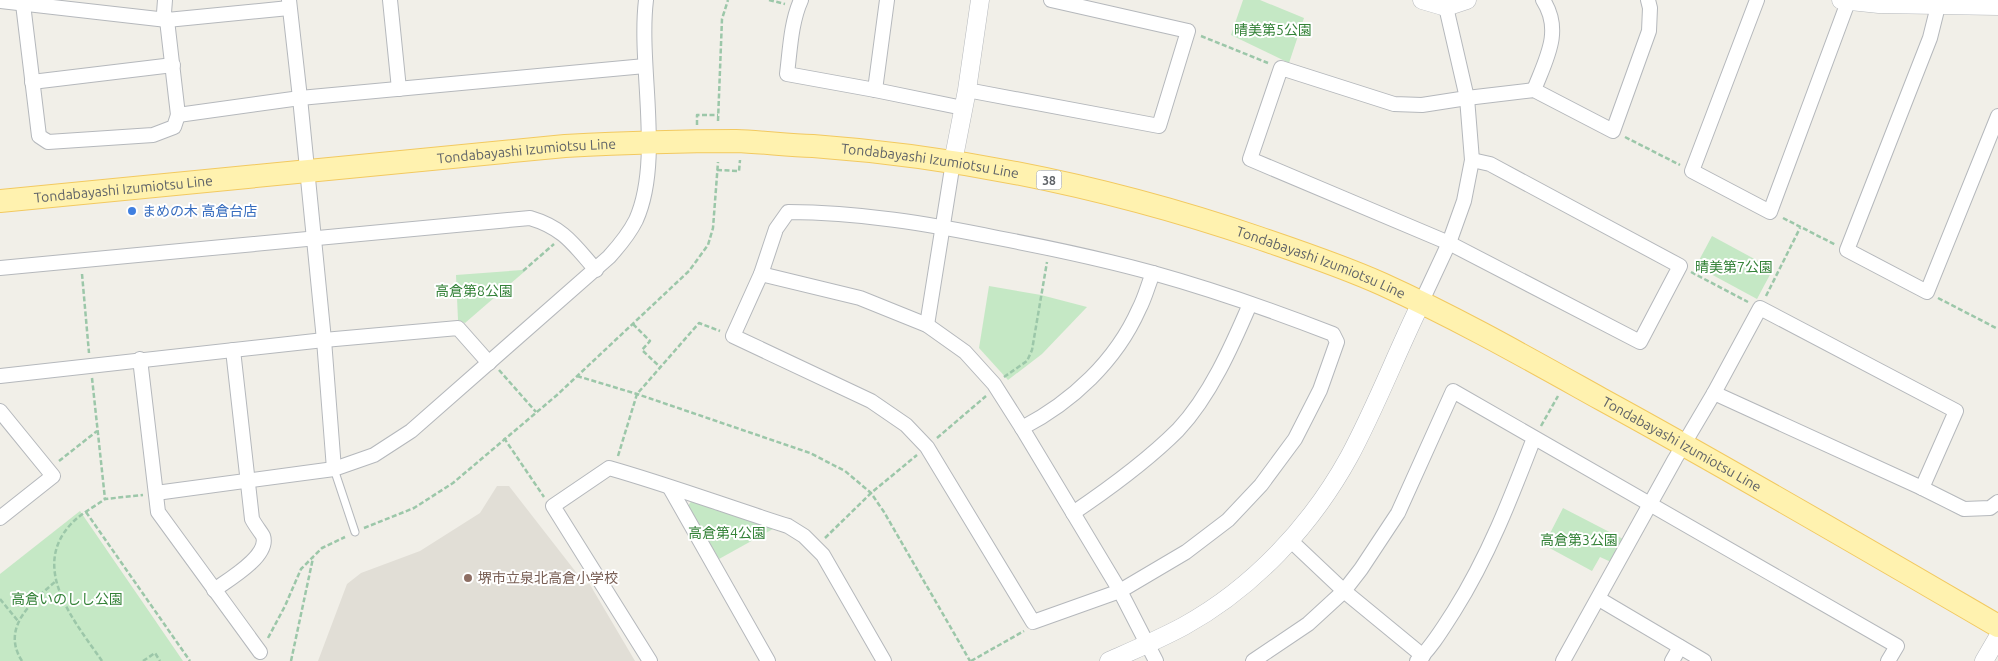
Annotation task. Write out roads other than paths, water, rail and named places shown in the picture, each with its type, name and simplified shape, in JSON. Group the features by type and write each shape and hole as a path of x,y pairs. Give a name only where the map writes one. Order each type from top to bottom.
{"main road":[{"name":"Tondabayashi Izumiotsu Line","path":"0,201 565,146 648,142 739,141 862,150 953,162 1124,196 1211,221 1308,254 1380,283 1450,316 1684,444 1998,626"}],"street":[{"path":"24,4 38,136 48,142 153,135 174,128 178,115 167,20 164,13 165,0"},
{"path":"390,0 399,89"},
{"path":"156,493 334,469 374,455 411,431 609,257 627,236 636,219 642,201 648,142 643,25 646,0"},
{"path":"801,0 792,37 787,74 963,108"},
{"path":"875,90 887,0"},
{"path":"927,326 953,162 967,90 980,0"},
{"path":"967,90 1158,126 1188,31 1051,0"},
{"path":"1422,0 1446,4 1467,0"},
{"path":"1534,90 1552,42 1550,11 1542,0"},
{"path":"1472,160 1490,164 1680,266 1640,342 1449,243 1250,159 1281,68 1394,104 1422,106 1467,98 1534,90 1613,131 1649,31 1650,8 1648,0"},
{"path":"1757,0 1692,171 1770,212 1845,1 1938,6 1998,6"},
{"path":"0,1 167,20 289,4 308,172 334,469"},
{"path":"1108,661 1148,645 1186,625 1223,601 1256,574 1290,540 1330,489 1349,457 1449,243 1464,201 1472,160 1467,98 1446,4"},
{"path":"1938,6 1930,38 1847,250 1927,292 1998,116"},
{"path":"32,82 172,65"},
{"path":"178,115 300,98 645,66"},
{"path":"788,212 831,212 944,227 1049,248 1153,273 1250,304 1333,334 1337,342 1320,390 1295,439 1261,485 1228,520 1186,552 1120,591 1033,622 927,447 906,425 871,401 850,390 733,336 761,274 776,229 788,212"},
{"path":"0,268 530,218 548,223 565,235 596,270"},
{"path":"1022,428 1044,417 1093,376 1117,348 1140,309 1153,273"},
{"path":"761,274 860,298 927,326 965,352 994,384 1022,428 1120,591 1156,661"},
{"path":"1073,513 1127,475 1179,428 1209,388 1233,343 1250,304"},
{"path":"1563,661 1760,308 1956,411 1922,488"},
{"path":"0,376 324,340 458,328 490,362"},
{"path":"214,590 251,563 262,551 264,538 252,519 232,350"},
{"path":"140,360 158,512 260,652"},
{"path":"1253,661 1308,624 1344,591 1361,569 1398,513 1452,391 1897,646 1888,661"},
{"path":"1714,393 1964,509 1990,508 1998,502"},
{"path":"0,411 53,476 0,518"},
{"path":"1290,540 1420,658 1443,628 1473,580 1500,524 1534,438"},
{"path":"650,661 553,506 609,468 640,476 670,488 788,526 804,536 823,555 884,661"},
{"path":"670,488 768,661"},
{"path":"1599,599 1704,661"},
{"path":"1984,661 1998,637"},
{"path":"1672,661 1680,647"}],"lane":[{"path":"334,469 355,532"}],"place":[{"name":"まめの木 高倉台店","path":"132,211"},
{"name":"堺市立泉北高倉小学校","path":"468,578"}],"park label":[{"name":"晴美第5公園","path":"1273,30"},
{"name":"晴美第7公園","path":"1734,267"},
{"name":"高倉第8公園","path":"474,291"},
{"name":"高倉第4公園","path":"727,533"},
{"name":"高倉第3公園","path":"1579,540"},
{"name":"高倉いのしし公園","path":"67,599"}]}
